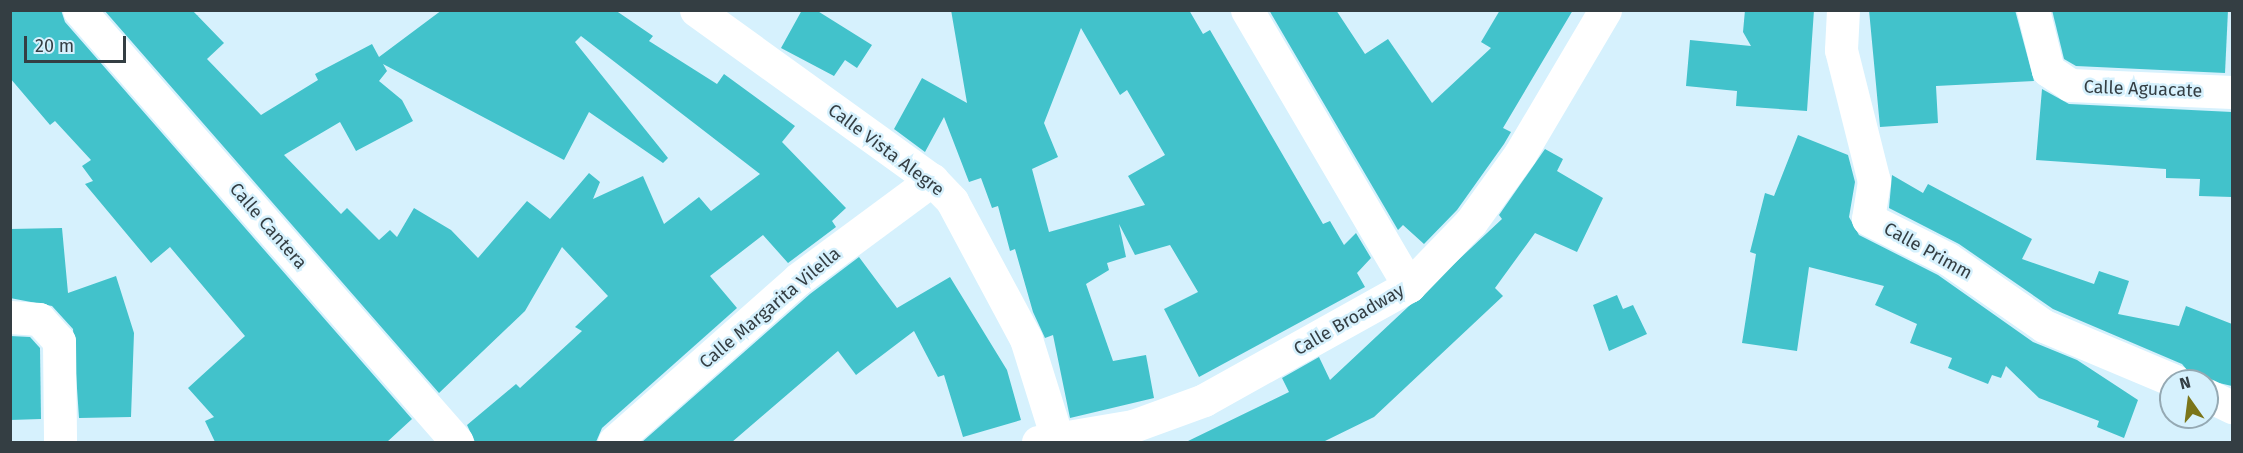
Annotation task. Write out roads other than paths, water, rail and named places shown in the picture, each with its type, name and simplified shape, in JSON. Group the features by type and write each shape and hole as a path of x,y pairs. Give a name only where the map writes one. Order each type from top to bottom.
{"street":[{"name":"Calle Cantera","path":"79,10 457,442"},
{"name":"Calle Vista Alegre","path":"696,10 932,180 952,201 997,278 1040,375 1048,440"},
{"path":"1247,10 1409,286"},
{"name":"Calle Broadway","path":"1048,440 1133,426 1204,400 1409,286 1471,222 1513,164 1605,10"},
{"name":"Calle Primm","path":"1843,10 1841,50 1874,181 1868,219 1948,259 2044,326 2159,374"},
{"name":"Calle Aguacate","path":"2033,10 2048,70 2070,85 2232,92"},
{"name":"Calle Margarita Vilella","path":"614,442 798,279 932,180"},
{"path":"10,317 39,319 59,341 60,442"}]}
